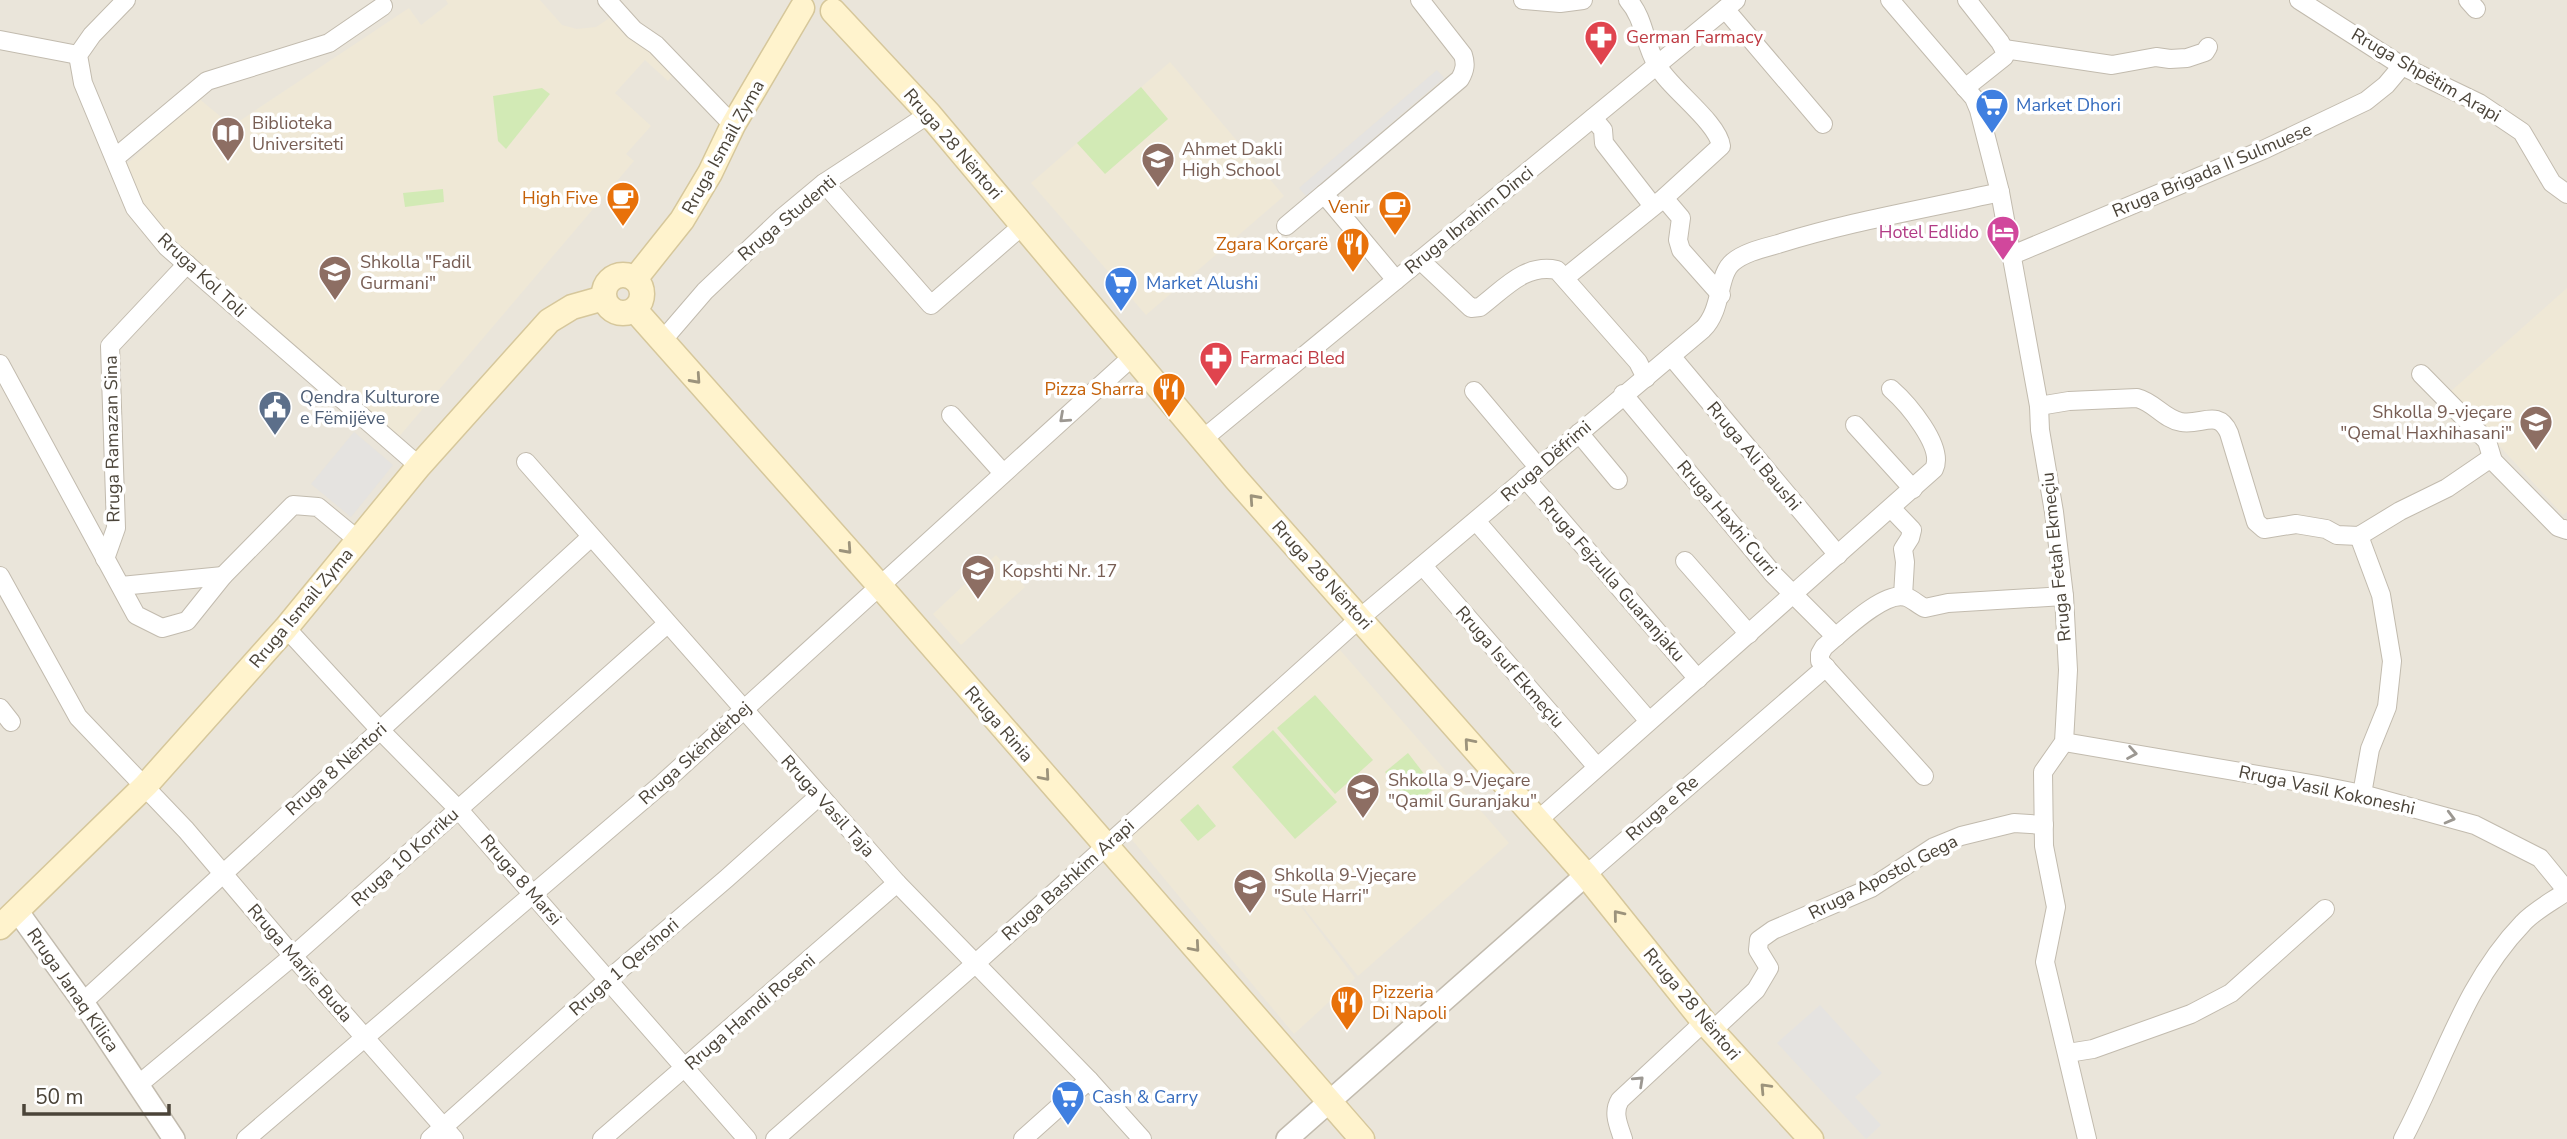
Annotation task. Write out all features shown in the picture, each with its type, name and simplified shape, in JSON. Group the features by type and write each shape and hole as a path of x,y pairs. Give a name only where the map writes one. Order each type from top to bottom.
{"main road":[{"name":"Rruga Ismail Zyma","path":"635,279 682,220 799,4"},
{"path":"799,4 817,15 838,5"},
{"name":"Rruga 28 Nëntori","path":"838,5 1203,439 1586,875 1708,1026 1811,1139"},
{"path":"622,275 635,279 642,295 635,310 625,314 617,313 607,306 604,288 611,278 622,275"},
{"name":"Rruga Ismail Zyma","path":"9,919 146,785 286,628 419,466 549,321 572,307 604,298"},
{"name":"Rruga Rinia","path":"635,310 879,585 1362,1139"}],"street":[{"path":"0,40 78,55 92,34 126,0"},
{"path":"607,0 634,30 656,45 733,125"},
{"path":"1286,226 1463,74 1463,55 1420,0"},
{"path":"1523,0 1560,3 1583,0"},
{"path":"1566,277 1658,202 1721,146 1715,132 1657,65 1640,17 1628,0"},
{"name":"Rruga Fetah Ekmeçiu","path":"1890,0 1974,98 2000,192 2039,406 2040,430 2054,512 2064,596 2068,670 2064,742"},
{"path":"1965,88 2004,57 2004,48 1967,0"},
{"name":"Rruga Shpëtim Arapi","path":"2299,0 2402,65 2479,103 2522,132 2552,183 2567,194"},
{"path":"1730,5 1823,124"},
{"name":"Rruga Ibrahim Dinci","path":"1203,439 1730,5"},
{"path":"115,158 207,81 329,43 383,6"},
{"path":"2004,48 2112,65 2156,57 2170,60 2187,58 2205,52 2208,47"},
{"name":"Rruga Kol Toli","path":"78,55 83,83 135,208 167,247 419,466"},
{"name":"Rruga Brigada II Sulmuese","path":"2010,256 2263,150 2365,101 2386,85 2402,65"},
{"name":"Rruga Studenti","path":"662,341 732,265 824,183 929,114"},
{"path":"1592,118 1603,131 1604,144 1658,202 1681,218 1678,240 1681,250 1721,295"},
{"path":"824,183 931,305 1023,225"},
{"name":"Rruga Dëfrimi","path":"1360,618 1709,323 1721,295 1726,271 1740,257 1866,220 2000,192"},
{"path":"1324,194 1396,280"},
{"path":"1420,260 1471,308 1480,306 1527,272 1552,269 1566,277 1638,362 1646,378"},
{"name":"Rruga Ramazan Sina","path":"106,559 116,528 110,346 187,264"},
{"name":"Rruga Skëndërbej","path":"246,1139 663,783 1133,356"},
{"name":"Rruga Ali Baushi","path":"1671,356 1838,555"},
{"path":"0,364 136,615 162,628 187,621 222,576 293,505 318,507 358,540"},
{"path":"2421,373 2487,441 2493,461 2558,527 2567,530"},
{"path":"1537,821 1934,469 1937,463 1936,452 1911,408 1891,389"},
{"name":"Rruga Fejzulla Guaranjaku","path":"1474,391 1531,472 1698,679"},
{"name":"Rruga Haxhi Curri","path":"1623,394 1793,595 1836,637"},
{"path":"2039,406 2069,401 2137,398 2148,401 2175,421 2220,421 2228,433 2256,522 2261,528 2296,524 2326,529 2337,536 2359,536 2400,511 2447,488 2485,461 2493,461"},
{"path":"951,415 1003,473"},
{"path":"1855,425 1913,489"},
{"path":"1578,433 1618,480"},
{"name":"Rruga Vasil Taja","path":"526,463 818,797 897,883 1089,1080 1142,1139"},
{"path":"1891,508 1912,530 1903,549 1903,596"},
{"path":"1476,521 1649,721"},
{"path":"2359,536 2381,594 2392,661 2387,707 2370,749 2362,794"},
{"name":"Rruga 8 Nëntori","path":"83,1002 591,537"},
{"path":"1685,561 1749,634"},
{"name":"Rruga Isuf Ekmeçiu","path":"1423,566 1597,767"},
{"name":"Rruga Marije Buda","path":"0,576 78,717 103,745 146,785 449,1133"},
{"path":"121,586 222,576"},
{"path":"1924,775 1820,661 1820,654 1836,637 1878,604 1903,596 1925,608 1948,603 2064,596"},
{"name":"Rruga Bashkim Arapi","path":"775,1139 1360,618"},
{"name":"Rruga 10 Korriku","path":"138,1086 293,956 667,624"},
{"name":"Rruga 8 Marsi","path":"286,628 534,893 747,1139"},
{"name":"Rruga e Re","path":"1287,1139 1826,667"},
{"path":"2064,742 2043,772 2044,846 2056,907 2045,962 2087,1139"},
{"name":"Rruga Vasil Kokoneshi","path":"2064,742 2362,794 2475,825 2540,858 2567,891"},
{"name":"Rruga 1 Qershori","path":"430,1139 449,1133 608,980 818,797"},
{"name":"Rruga Apostol Gega","path":"1708,1026 1756,990 1769,968 1758,950 1759,940 1773,930 1871,888 1934,847 1961,836 2014,823 2044,825"},
{"name":"Rruga Hamdi Roseni","path":"602,1139 897,883"},
{"path":"2403,1139 2422,1104 2474,986 2524,922 2567,891"},
{"path":"2068,1053 2093,1049 2191,1014 2231,993 2325,909"},
{"name":"Rruga Janaq Kilica","path":"9,919 83,1002 174,1139"},
{"path":"1623,1139 1616,1116 1618,1103 1708,1026"},
{"path":"1023,1139 1089,1080"}],"shaded area":[{"path":"0,0 2567,0 2567,1139 0,1139"},
{"path":"446,0 540,0 562,25 577,29 596,27 617,13 659,55 672,76 668,81 645,60 615,93 651,126 626,154 634,161 397,439 171,242 139,206 124,167 197,97 232,126 409,8 421,25 448,4"},
{"name":"Ahmet Dakli High School","path":"1170,62 1284,196 1146,315 1031,183"},
{"path":"1437,70 1444,78 1306,196 1299,188"},
{"name":"Shkolla 9-vjeçare \"Qemal Haxhihasani\"","path":"2567,288 2567,512 2563,515 2450,392"},
{"path":"354,432 393,465 351,517 311,484"},
{"name":"Kopshti Nr. 17","path":"996,555 1025,587 961,645 933,614"},
{"name":"Shkolla 9-Vjeçare \"Qamil Guranjaku\"","path":"1340,650 1509,843 1358,976 1264,858 1355,978 1294,1034 1128,835"},
{"path":"1820,1005 1882,1073 1855,1097 1881,1125 1866,1139 1777,1043"}],"green space":[{"path":"1141,87 1168,119 1105,174 1077,143"},
{"path":"542,88 550,94 506,149 498,141 493,96"},
{"path":"443,189 444,202 405,207 403,193"},
{"path":"1315,695 1373,760 1335,794 1277,728"},
{"path":"1273,730 1337,802 1295,839 1232,767"},
{"path":"1408,753 1435,788 1412,806 1385,772"},
{"path":"1198,804 1216,826 1198,841 1180,820"}],"place":[{"name":"German Farmacy","path":"1601,67"},
{"name":"Market Dhori","path":"1992,135"},
{"name":"Biblioteka Universiteti","path":"228,163"},
{"name":"Ahmet Dakli High School","path":"1158,189"},
{"name":"High Five","path":"623,228"},
{"name":"Venir","path":"1395,237"},
{"name":"Hotel Edlido","path":"2003,262"},
{"name":"Zgara Korçarë","path":"1353,274"},
{"name":"Shkolla \"Fadil Gurmani\"","path":"335,302"},
{"name":"Market Alushi","path":"1121,313"},
{"name":"Farmaci Bled","path":"1216,388"},
{"name":"Pizza Sharra","path":"1169,419"},
{"name":"Qendra Kulturore e Fëmijëve","path":"275,437"},
{"name":"Shkolla 9-vjeçare \"Qemal Haxhihasani\"","path":"2536,452"},
{"name":"Kopshti Nr. 17","path":"978,601"},
{"name":"Shkolla 9-Vjeçare \"Qamil Guranjaku\"","path":"1363,820"},
{"name":"Shkolla 9-Vjeçare \"Sule Harri\"","path":"1250,915"},
{"name":"Pizzeria Di Napoli","path":"1347,1032"},
{"name":"Cash & Carry","path":"1068,1127"}]}
